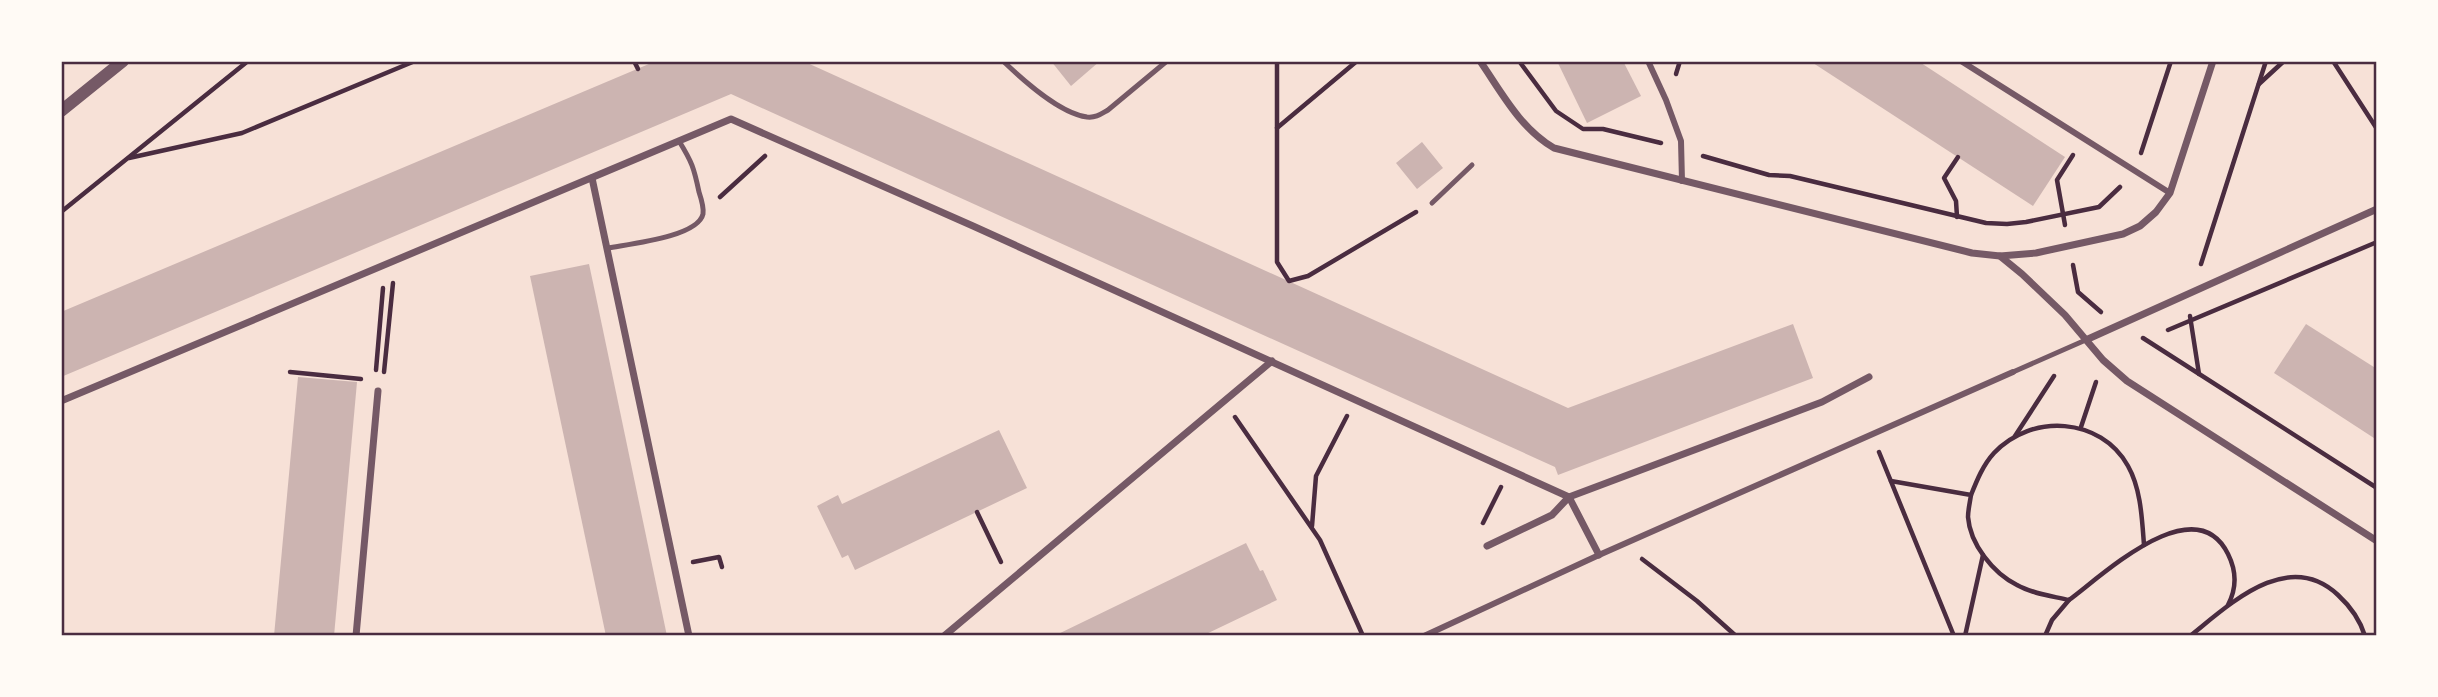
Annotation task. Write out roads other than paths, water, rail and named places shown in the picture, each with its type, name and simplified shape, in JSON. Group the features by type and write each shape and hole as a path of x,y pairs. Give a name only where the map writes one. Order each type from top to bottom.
{"street":[{"path":"61,111 123,61"},
{"path":"1480,61 1521,121 1536,137 1554,148 1972,253 2000,256 2069,246 2123,234 2140,226 2170,194 2213,61"},
{"path":"1648,61 1666,100 1682,149 1682,181"},
{"path":"1961,61 2170,194"},
{"path":"61,401 731,119 1569,497 1599,555"},
{"path":"592,178 690,636"},
{"path":"2088,340 2377,209"},
{"path":"2000,256 2022,274 2088,340 2103,360 2127,381 2377,541"},
{"path":"944,636 1272,361"},
{"path":"1424,636 1599,555 2013,372"},
{"path":"1488,546 1552,516 1569,497 1822,402 1869,377"},
{"path":"356,636 378,391"}],"lane":[{"path":"1003,61 1031,87 1088,117 1098,116 1108,110 1167,61"},
{"path":"608,248 680,233 699,221 704,212 694,165 679,141"},
{"path":"1432,203 1472,165"},
{"path":"2013,372 2088,340"}]}
